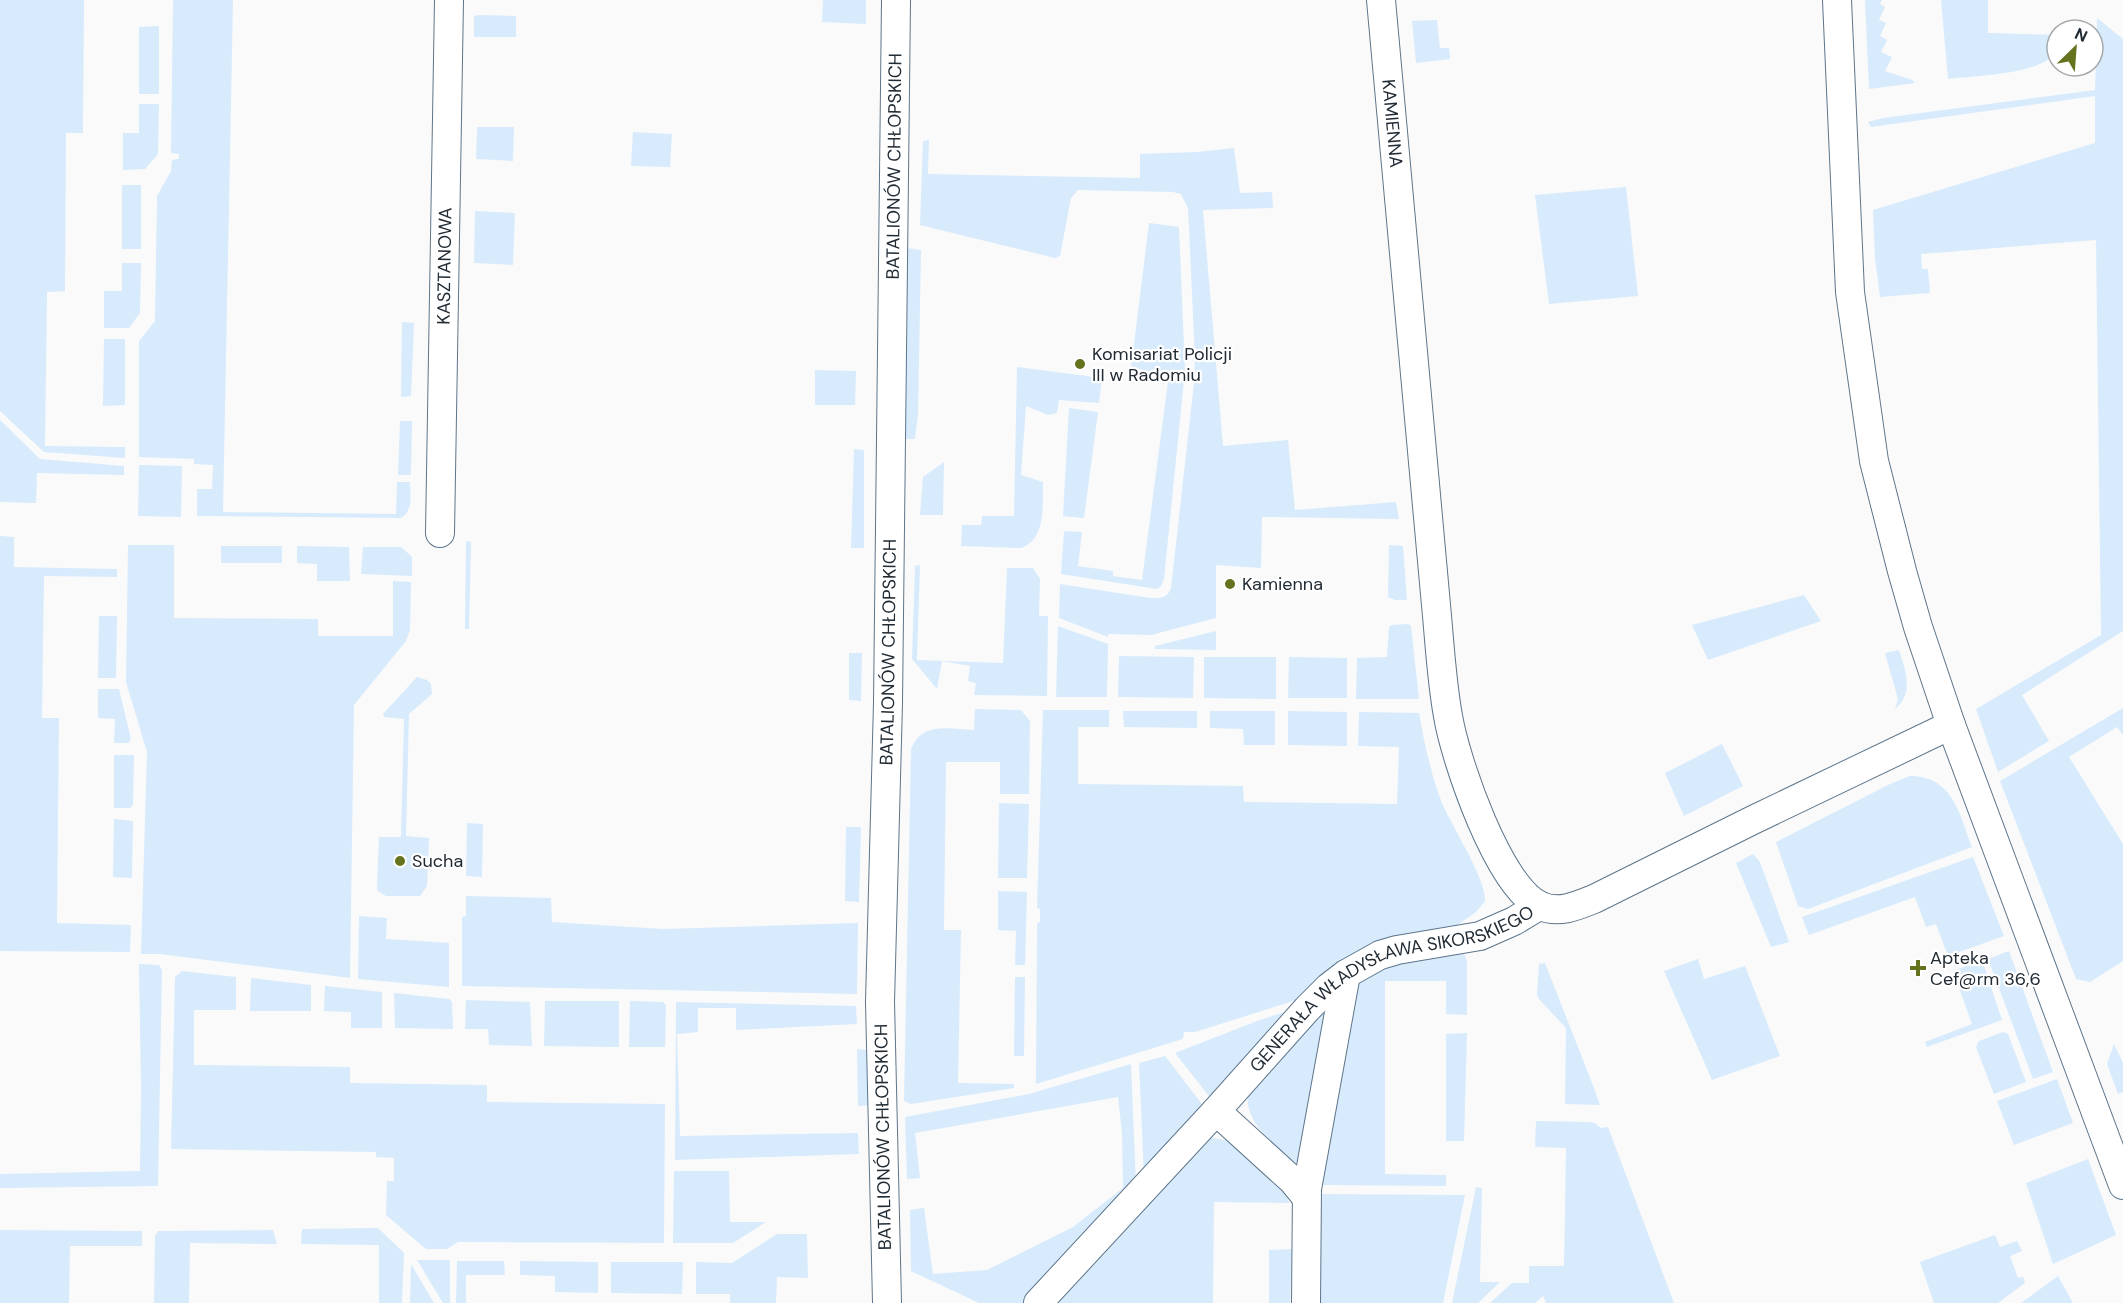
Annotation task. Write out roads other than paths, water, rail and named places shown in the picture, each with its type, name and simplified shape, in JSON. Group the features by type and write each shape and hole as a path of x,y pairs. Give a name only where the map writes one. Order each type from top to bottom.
{"street":[{"name":"KASZTANOWA","path":"440,533 449,0"},
{"name":"BATALIONÓW CHŁOPSKICH","path":"887,1303 880,1002 888,703 896,0"},
{"name":"KAMIENNA","path":"1381,0 1433,580 1448,717 1456,754 1488,834 1509,875 1539,906"},
{"path":"1837,0 1850,292 1873,450 1905,582 1951,725 2123,1185"},
{"name":"GENERAŁA WŁADYSŁAWA SIKORSKIEGO","path":"1038,1303 1307,1009 1346,974 1380,955 1397,950 1480,936 1496,930 1539,906 1567,909 1594,899 1951,725"},
{"path":"1306,1303 1306,1197 1346,974"},
{"path":"1216,1111 1293,1181 1306,1197"}],"place":[{"name":"Komisariat Policji III w Radomiu","path":"1080,364"},
{"name":"Kamienna","path":"1230,584"},
{"name":"Sucha","path":"400,861"},
{"name":"Apteka Cef@rm 36,6","path":"1918,968"}]}
